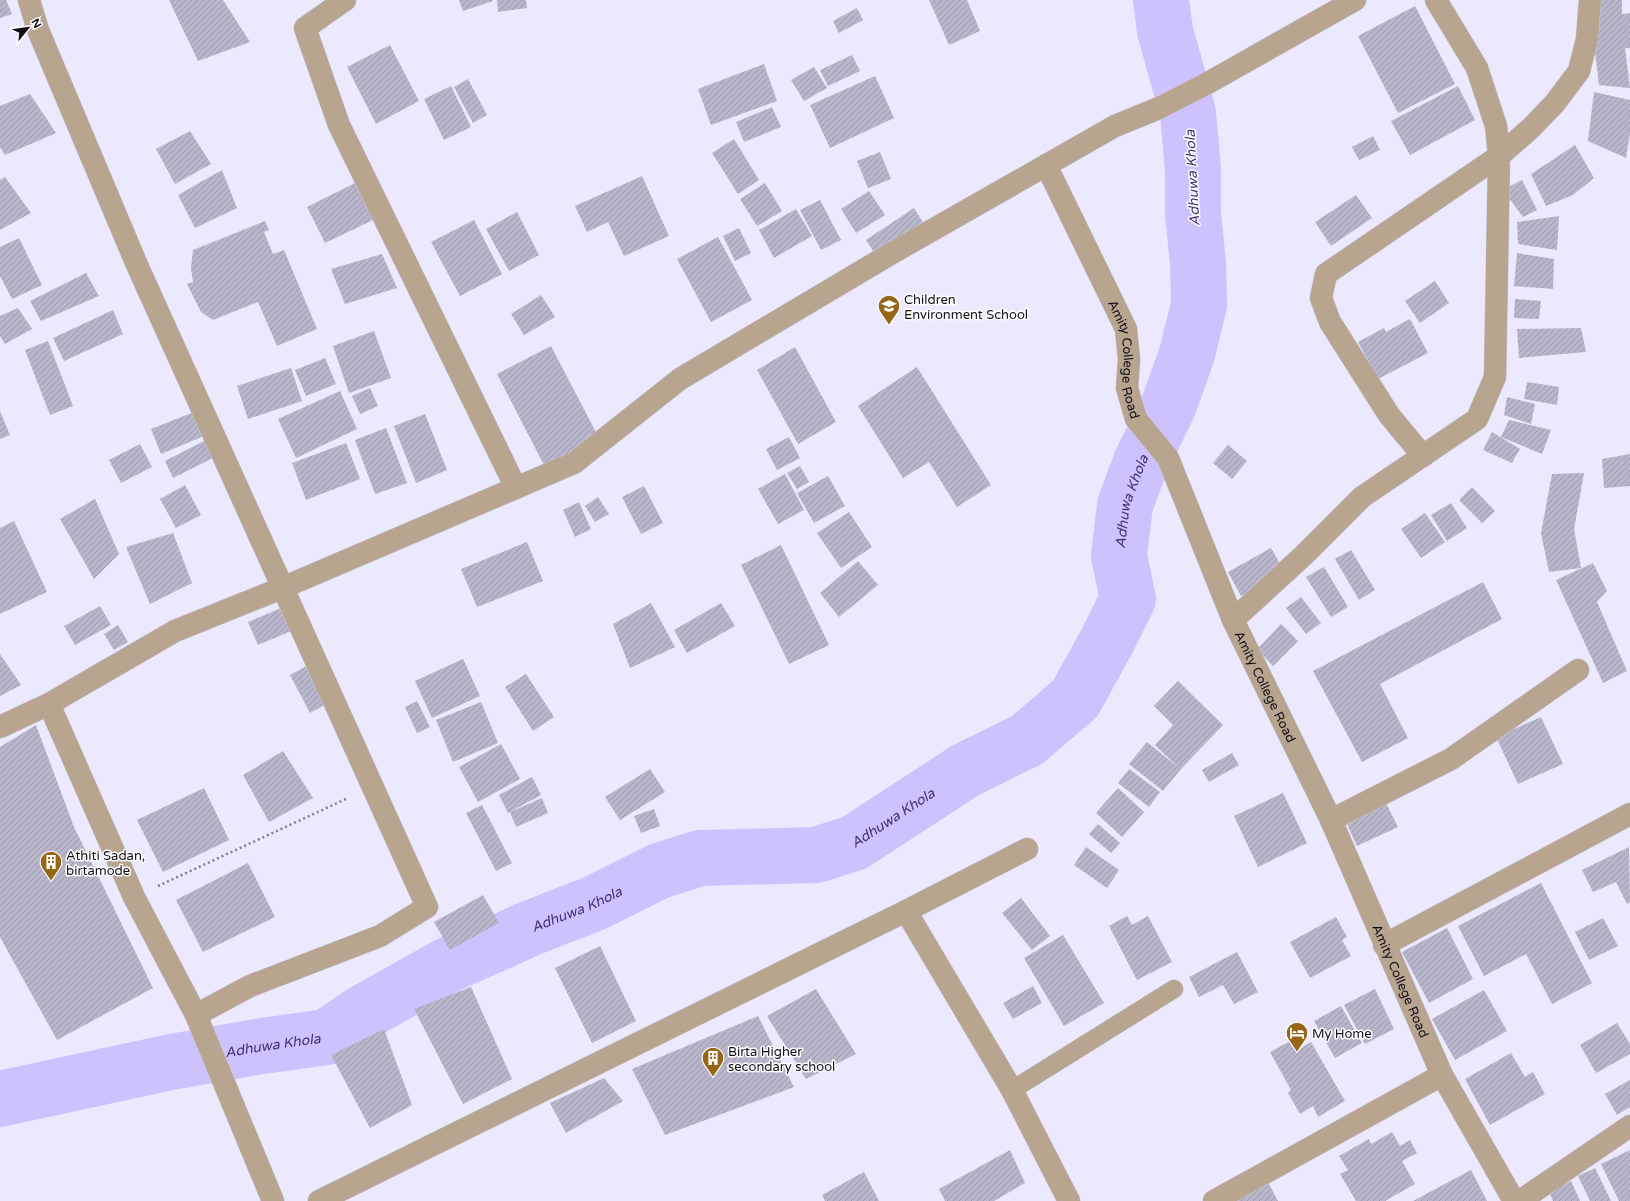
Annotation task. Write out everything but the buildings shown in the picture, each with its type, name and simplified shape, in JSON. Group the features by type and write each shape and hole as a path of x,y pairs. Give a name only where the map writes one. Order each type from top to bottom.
{"street":[{"path":"29,0 38,30 137,265 427,907 380,936 250,986 196,1015"},
{"path":"345,0 305,28 339,125 516,488"},
{"path":"0,726 49,704 175,631 282,588 574,463 680,380 885,258 1115,126 1159,108 1206,84 1356,0"},
{"path":"1233,620 1304,555 1362,497 1477,419 1495,377 1499,156 1496,126 1476,68 1436,0"},
{"path":"1423,456 1389,415 1330,322 1321,298 1326,274 1499,156 1531,128 1555,103 1579,71 1587,39 1590,0"},
{"name":"Amity College Road","path":"1046,165 1126,329 1129,359 1127,388 1136,419 1168,458 1233,620 1331,820 1384,945 1442,1074 1514,1201"},
{"path":"1331,820 1451,759 1578,670"},
{"path":"49,704 134,897 196,1015 219,1074 273,1201"},
{"path":"1384,945 1630,814"},
{"path":"319,1201 906,911 1027,849"},
{"path":"906,911 1012,1090 1069,1201"},
{"path":"1214,1201 1442,1074"},
{"path":"1520,1201 1630,1126"}],"lane":[{"path":"1012,1090 1174,989"}],"path":[{"path":"134,897 372,787"}],"waterway":[{"name":"Adhuwa Khola","path":"0,1099 171,1062 262,1046 327,1037 359,1015 448,965 531,928 595,903 659,871 700,858 816,855 854,843 966,770 1027,740 1075,699 1128,599 1119,556 1125,505 1141,462 1168,407 1187,354 1199,305 1198,263 1193,214 1193,170 1188,113 1165,31 1161,0"}],"place":[{"name":"Children Environment School","path":"889,326"},
{"name":"Athiti Sadan, birtamode","path":"51,882"},
{"name":"My Home","path":"1297,1052"},
{"name":"Birta Higher secondary school","path":"713,1078"}]}
